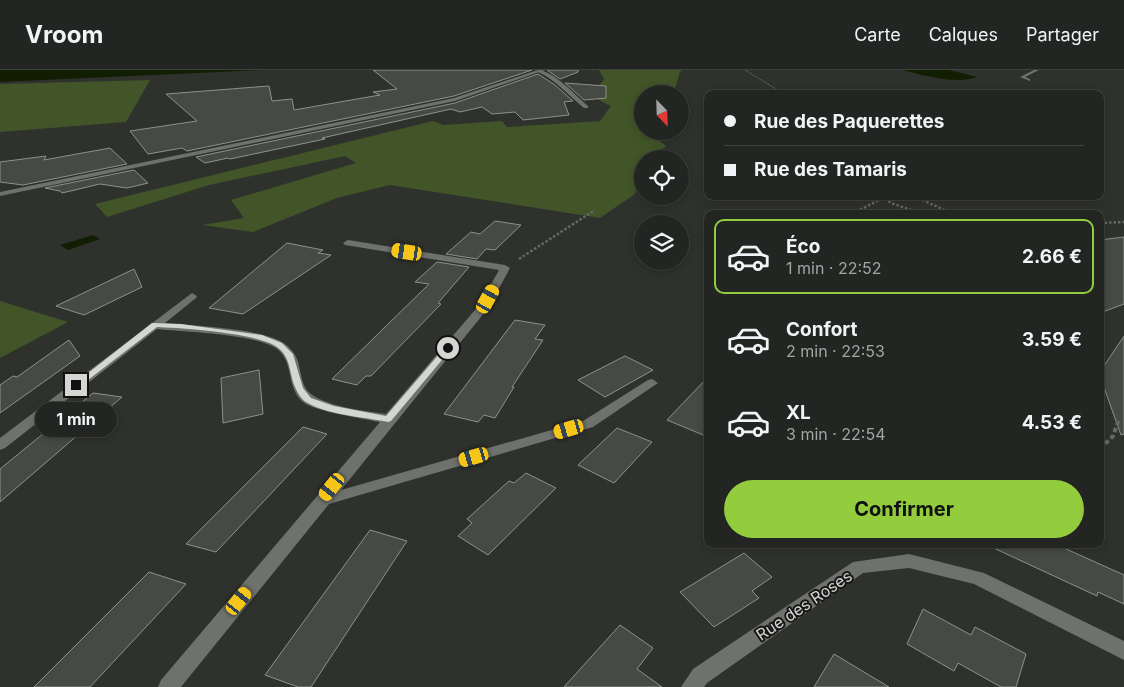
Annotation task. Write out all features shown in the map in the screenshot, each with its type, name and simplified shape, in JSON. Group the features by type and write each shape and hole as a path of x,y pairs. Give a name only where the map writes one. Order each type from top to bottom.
{"street":[{"path":"0,194 455,99 542,70 560,82 565,90 586,107"},
{"path":"168,687 388,419 485,305 505,268 348,243"},
{"path":"0,445 192,296"},
{"path":"155,325 259,336 279,345 290,356 299,388 308,400 332,408 388,419"},
{"path":"321,501 588,424 652,383"},
{"name":"Rue des Roses","path":"691,687 700,676 860,567 909,562 978,578 1124,651"}],"lane":[{"path":"1029,80 1022,77 1037,70"}],"path":[{"path":"745,70 778,90"},
{"path":"859,210 877,200"},
{"path":"886,200 911,210"},
{"path":"923,200 944,210"},
{"path":"505,268 594,210"},
{"path":"1104,223 1124,222"},
{"path":"1104,445 1113,436 1119,419"}],"shaded area":[{"path":"0,70 264,70 0,82"},
{"path":"599,70 682,70 676,85 634,85 634,140 658,140 666,146 661,150 634,150 634,195 600,218 390,185 337,198 253,232 202,225 244,218 231,200 356,163 345,156 209,185 107,217 95,204 433,121 443,125 502,121 507,127 600,121 611,106 591,96 604,79"},
{"path":"902,70 949,70 977,77 950,80"},
{"path":"150,80 126,122 0,132 0,84"},
{"path":"93,235 100,239 68,250 60,245"},
{"path":"0,301 68,322 0,358"}],"building":[{"path":"373,70 532,70 454,96 187,151 182,148 148,154 130,131 197,121 166,94 269,86 272,101 292,99 294,110 380,95 373,92 397,89"},
{"path":"547,70 578,70 578,72 560,79"},
{"path":"538,74 555,85 573,101 564,102 569,115 523,120 515,112 492,114 482,107 460,112 451,109 230,159 205,163 196,157 455,103"},
{"path":"565,83 606,86 606,98 584,100"},
{"path":"110,148 127,164 23,185 0,182 0,162 46,156 44,160"},
{"path":"134,170 148,183 127,188 100,184 62,193 45,188"},
{"path":"495,221 521,225 495,250 486,249 477,259 446,254 471,232 480,234"},
{"path":"1124,237 1124,304 1104,312 1104,240"},
{"path":"287,243 323,250 318,253 331,255 243,314 209,308"},
{"path":"437,262 469,267 438,303 441,304 371,376 366,376 357,385 332,379 429,284 415,282"},
{"path":"134,269 142,287 84,315 56,306"},
{"path":"515,320 545,325 535,339 543,340 512,387 514,387 495,418 484,415 478,422 444,414"},
{"path":"1124,336 1124,434 1121,435 1104,387 1104,366"},
{"path":"69,340 80,356 0,413 0,385 13,376 17,377"},
{"path":"625,356 653,370 605,397 578,380"},
{"path":"259,370 263,414 223,423 221,378"},
{"path":"704,381 704,435 667,420"},
{"path":"93,393 122,397 0,502 0,469"},
{"path":"303,427 327,434 216,552 186,544"},
{"path":"617,428 652,442 614,483 578,465"},
{"path":"526,473 556,488 488,555 458,536 472,523 467,519 509,481 514,483"},
{"path":"370,530 407,541 311,687 298,687 265,675"},
{"path":"994,548 1064,548 1124,575 1124,604 1098,592 1097,596"},
{"path":"744,553 772,577 752,591 759,598 714,627 680,592"},
{"path":"149,572 186,584 90,687 34,687"},
{"path":"923,609 971,635 975,627 1026,654 1016,687 1001,687 958,663 954,671 907,644"},
{"path":"620,625 653,648 637,669 662,687 564,687"},
{"path":"834,654 889,687 814,687"}],"route":[{"path":"76,385 155,325 181,326 259,336 279,345 290,356 299,388 308,400 332,408 388,419 448,348"}]}
